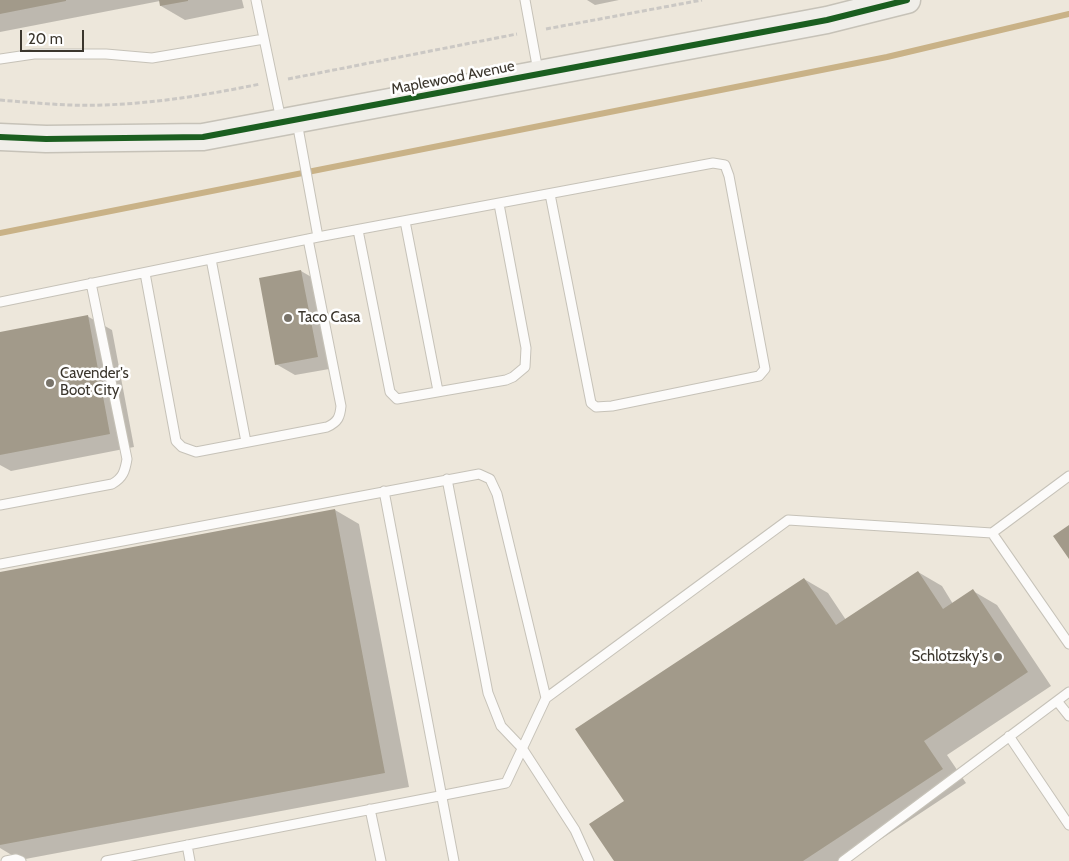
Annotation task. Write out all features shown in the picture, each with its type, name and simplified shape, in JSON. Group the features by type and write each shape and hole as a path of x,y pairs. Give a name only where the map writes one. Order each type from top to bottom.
{"street":[{"name":"Maplewood Avenue","path":"0,137 46,139 203,137 539,74 907,0"}],"lane":[{"path":"256,0 273,82 289,121 318,237"},
{"path":"524,0 539,74"},
{"path":"0,58 34,54 106,54 152,58 264,39"},
{"path":"0,302 318,237 713,163 725,166 728,176 765,369 759,376 612,406 596,407 591,403 550,194"},
{"path":"358,230 390,392 397,399 506,380 514,377 525,368 526,348 499,204"},
{"path":"405,221 438,391"},
{"path":"145,272 176,441 182,447 196,452 327,427 334,424 340,418 341,406 308,239"},
{"path":"211,259 246,442"},
{"path":"0,505 112,484 121,479 125,471 127,459 91,283"},
{"path":"0,564 479,474 490,479 497,494 546,698"},
{"path":"106,861 506,783 546,698 788,520 992,533 1069,476"},
{"path":"448,480 488,693 501,726 522,748 575,830 589,861"},
{"path":"384,491 454,861"},
{"path":"992,533 1069,644"},
{"path":"843,861 1069,692"},
{"path":"1057,701 1069,716"},
{"path":"1009,736 1069,825"},
{"path":"370,809 381,861"},
{"path":"186,845 190,861"},
{"path":"6,861 16,859 21,861"}],"path":[{"path":"0,100 70,105 135,103 188,98 702,0"}],"building":[{"path":"0,0 66,0 66,1 0,14"},
{"path":"159,0 188,0 188,1 160,6"},
{"name":"Taco Casa","path":"301,270 318,357 275,365 259,278"},
{"name":"Cavender's Boot City","path":"88,315 110,434 0,455 0,332"},
{"path":"335,509 385,773 0,845 0,572"},
{"path":"1069,525 1069,559 1053,536"},
{"path":"918,571 943,609 973,589 1028,672 924,741 943,769 803,861 614,861 589,824 624,801 575,729 804,578 836,625"}],"waterway":[{"path":"0,233 887,57 1069,14"}],"cycle path":[{"path":"0,137 46,139 203,137 827,20 907,0"}],"place":[{"name":"Taco Casa","path":"288,318"},
{"name":"Cavender's Boot City","path":"50,383"},
{"name":"Schlotzsky's","path":"998,657"}]}
